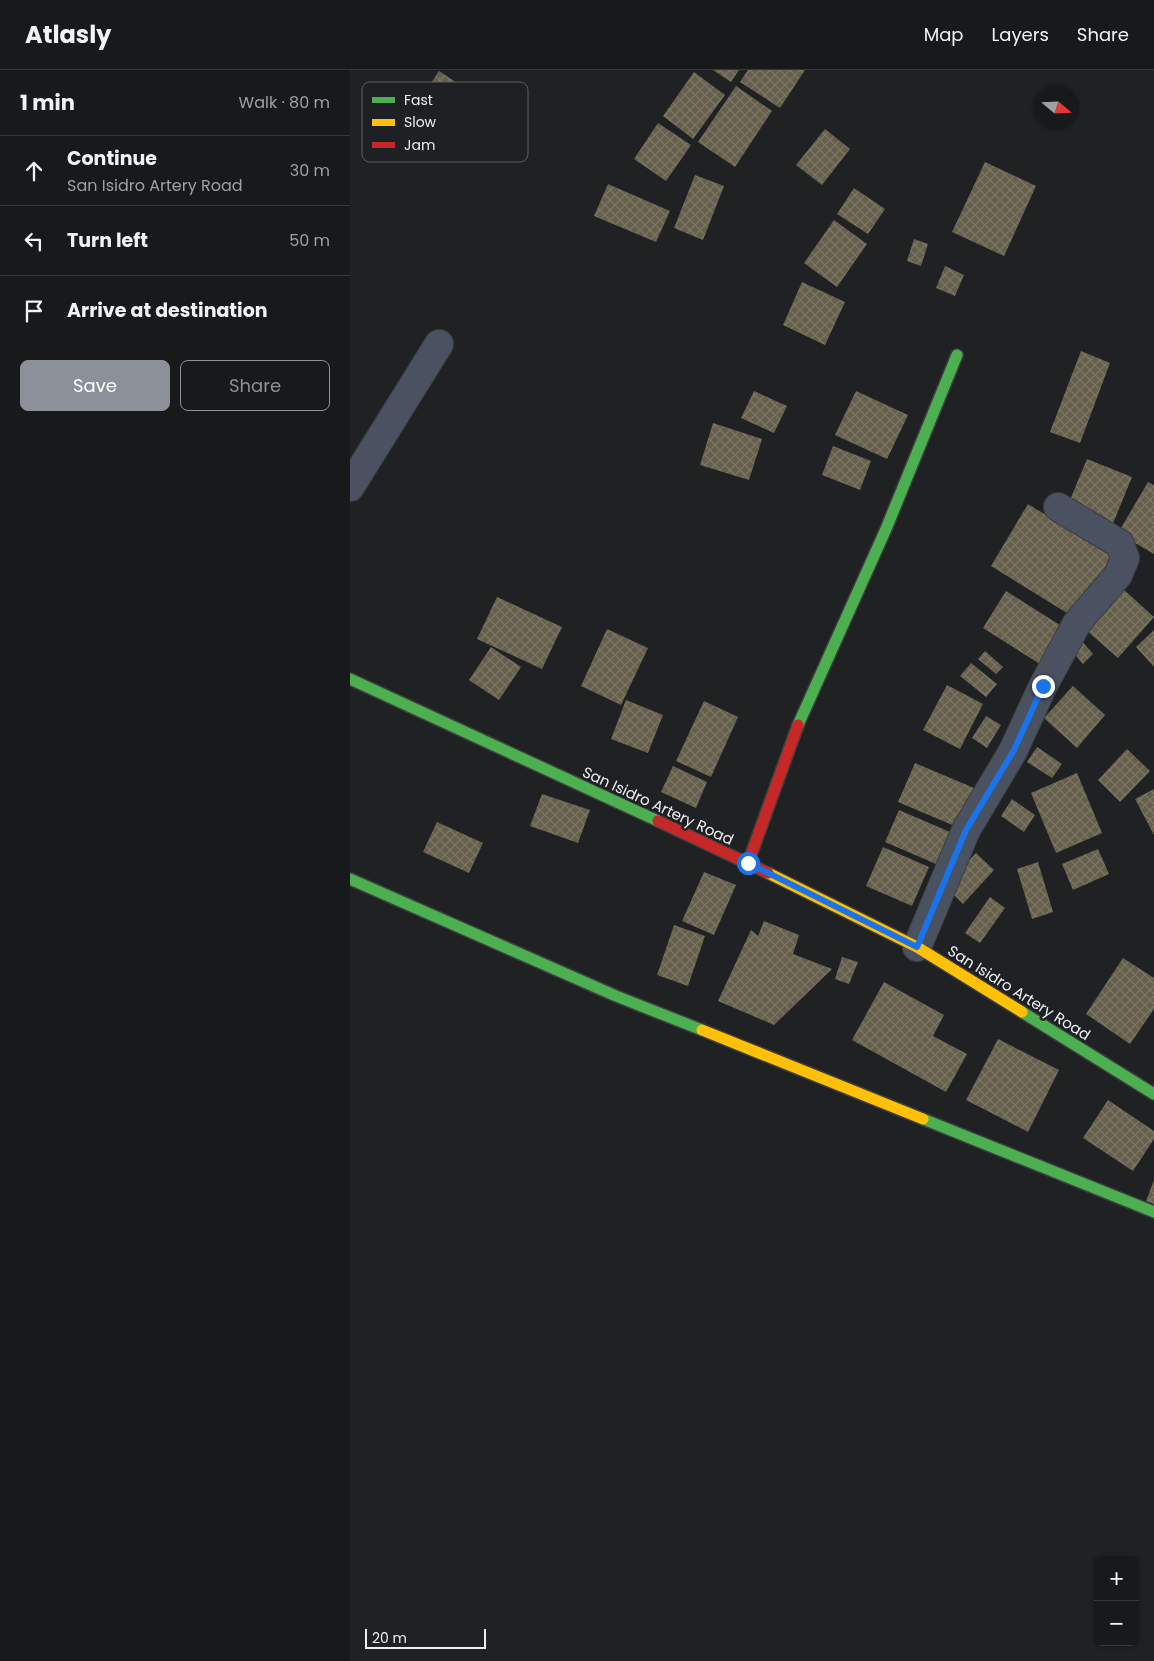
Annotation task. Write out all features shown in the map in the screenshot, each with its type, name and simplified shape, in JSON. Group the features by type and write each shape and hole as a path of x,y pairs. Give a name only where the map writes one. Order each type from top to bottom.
{"street":[{"path":"350,487 440,344"},
{"path":"748,863 797,728 886,529 957,355"},
{"path":"917,947 966,830 1014,750 1043,686 1077,623 1118,576 1125,558 1120,544 1058,507"},
{"name":"San Isidro Artery Road","path":"350,679 748,863 917,947 1154,1094"},
{"path":"350,879 616,996 1154,1212"}],"building":[{"path":"713,70 739,70 731,82"},
{"path":"748,70 805,70 780,108 740,82"},
{"path":"439,71 456,82 432,82"},
{"path":"694,72 725,95 693,139 663,116"},
{"path":"736,86 772,111 735,167 698,142"},
{"path":"658,123 691,145 666,181 634,159"},
{"path":"825,129 850,149 822,185 796,165"},
{"path":"985,162 1036,186 1004,256 952,232"},
{"path":"695,175 724,186 703,240 674,228"},
{"path":"608,184 670,211 656,242 594,216"},
{"path":"854,188 885,209 868,234 837,214"},
{"path":"834,220 867,244 837,287 804,263"},
{"path":"914,239 928,244 921,266 907,261"},
{"path":"945,266 964,275 955,296 936,288"},
{"path":"802,282 845,302 825,345 783,325"},
{"path":"1081,351 1110,363 1080,443 1050,432"},
{"path":"754,391 787,406 774,433 741,418"},
{"path":"856,391 908,415 887,459 835,435"},
{"path":"713,423 762,439 749,480 700,465"},
{"path":"833,446 871,461 860,490 822,475"},
{"path":"1087,459 1132,477 1112,526 1067,507"},
{"path":"1148,482 1154,485 1154,554 1118,533"},
{"path":"1028,504 1113,556 1075,618 991,566"},
{"path":"1122,588 1154,617 1118,658 1086,630"},
{"path":"1006,591 1066,629 1043,666 983,628"},
{"path":"497,597 562,627 542,669 477,639"},
{"path":"607,629 648,648 621,705 581,686"},
{"path":"1154,630 1154,667 1136,647"},
{"path":"1080,639 1093,654 1083,664 1070,649"},
{"path":"491,647 521,667 499,700 469,680"},
{"path":"985,651 1003,667 996,674 978,659"},
{"path":"971,663 997,684 986,697 960,676"},
{"path":"947,685 983,704 960,749 923,730"},
{"path":"1073,686 1105,715 1077,748 1044,718"},
{"path":"626,700 663,715 648,753 611,739"},
{"path":"704,701 738,717 711,777 676,761"},
{"path":"986,716 1001,725 987,748 972,738"},
{"path":"1037,747 1062,764 1052,778 1027,762"},
{"path":"1127,749 1150,771 1120,802 1098,780"},
{"path":"915,763 974,788 957,827 898,802"},
{"path":"673,766 707,782 696,808 661,792"},
{"path":"1077,773 1102,833 1056,853 1031,793"},
{"path":"1154,789 1154,835 1135,799"},
{"path":"542,794 590,810 578,843 530,826"},
{"path":"1012,799 1035,815 1024,832 1001,816"},
{"path":"899,810 950,832 936,864 885,842"},
{"path":"437,822 483,843 469,873 423,852"},
{"path":"883,847 929,867 912,906 866,886"},
{"path":"1098,849 1109,874 1073,890 1062,864"},
{"path":"976,853 994,870 963,904 945,886"},
{"path":"1038,862 1053,912 1032,919 1017,869"},
{"path":"704,872 736,885 714,935 682,921"},
{"path":"990,897 1005,908 980,943 965,933"},
{"path":"764,921 799,935 793,954 832,969 774,1025 718,1001 751,930 758,936"},
{"path":"674,925 705,936 688,986 657,975"},
{"path":"842,957 858,962 849,984 835,979"},
{"path":"1123,958 1154,978 1154,1009 1130,1044 1086,1014"},
{"path":"884,982 944,1015 933,1036 967,1054 946,1092 852,1040"},
{"path":"998,1039 1059,1070 1028,1132 966,1100"},
{"path":"1108,1100 1154,1131 1154,1139 1133,1171 1083,1138"},
{"path":"1154,1180 1154,1204 1146,1201"}],"traffic: fast":[{"path":"798,725 886,529 957,355"},
{"path":"350,679 658,821"},
{"path":"350,879 616,996 702,1030"},
{"path":"1022,1012 1154,1094"},
{"path":"923,1119 1154,1212"}],"traffic: slow":[{"path":"768,873 917,947 1022,1012"},
{"path":"702,1030 923,1119"}],"traffic: jam":[{"path":"748,863 798,725"},
{"path":"658,821 768,873"}],"route":[{"path":"748,863 917,947 966,830 1014,750 1043,686"}]}
